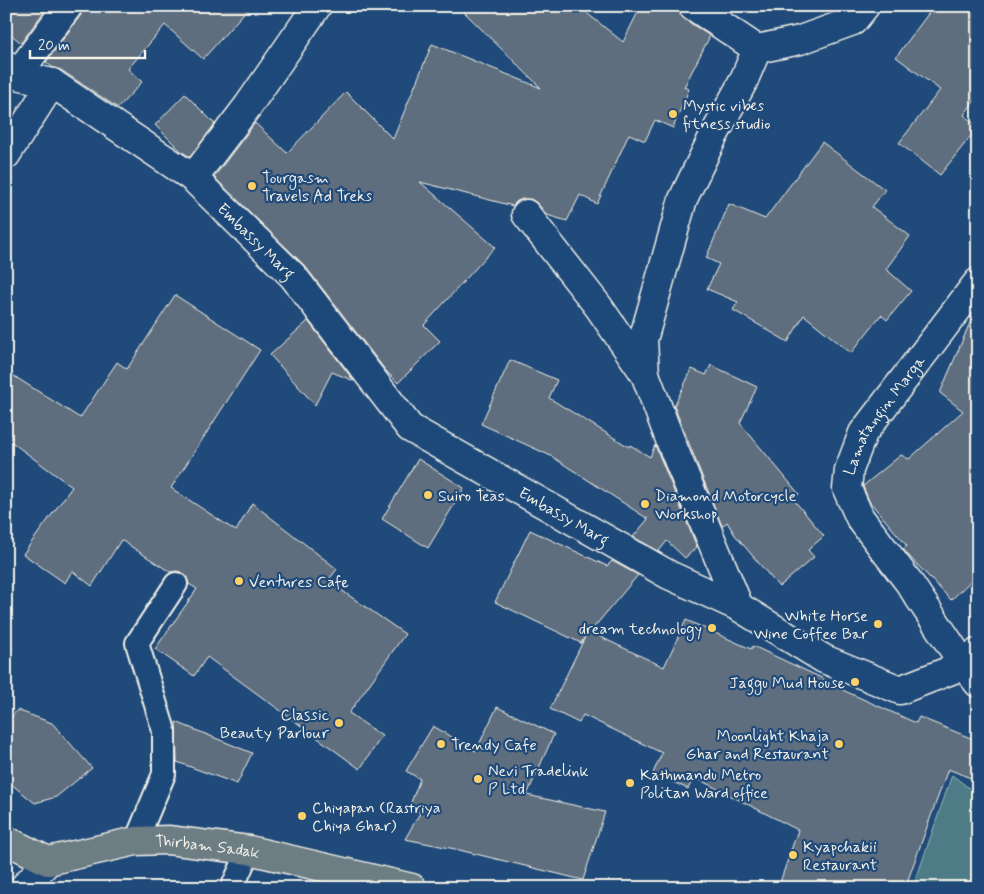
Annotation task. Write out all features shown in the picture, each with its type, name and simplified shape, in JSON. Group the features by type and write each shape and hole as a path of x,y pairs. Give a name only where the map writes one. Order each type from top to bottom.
{"main road":[{"path":"6,840 48,861"},
{"name":"Thirbam Sadak","path":"48,861 136,841 168,840 249,850 412,888"}],"street":[{"path":"12,70 68,6"},
{"path":"192,178 248,106 317,6"},
{"path":"693,6 757,49 800,40 853,21 865,6"},
{"path":"645,374 643,340 683,199 714,135 743,82 757,49"},
{"name":"Embassy Marg","path":"12,70 52,83 192,178 292,276 410,428 669,575 740,607 824,659 900,690 973,667"},
{"path":"6,155 52,83"},
{"path":"526,214 598,306 645,374 740,607"},
{"name":"Lamatangin Marga","path":"973,667 860,518 847,489 849,470 863,433 978,282"},
{"path":"23,888 48,861"}],"lane":[{"path":"136,841 164,774 164,731 137,643 176,584"},
{"path":"232,888 249,850"}],"green space":[{"path":"952,775 978,795 978,888 913,888"}],"building":[{"path":"6,6 48,6 21,43 6,30"},
{"path":"83,6 250,6 203,59 165,25 128,69 142,82 118,108 46,62 81,15"},
{"path":"458,6 578,6 623,42 641,6 678,6 679,13 684,19 710,36 684,87 689,89 673,128 655,120 645,141 629,134 597,204 580,195 567,221 547,215 531,199 517,201 513,206 420,182 495,247 424,325 440,341 398,383 386,371 305,266 214,177 255,123 287,153 346,92 393,139 432,44 541,88"},
{"path":"934,6 978,6 978,96 964,115 978,127 940,175 899,143 940,90 896,57"},
{"path":"185,94 215,124 190,157 181,151 155,125"},
{"path":"822,142 885,190 872,207 910,236 886,269 911,291 887,320 881,315 851,353 804,315 788,342 733,310 738,302 707,289 719,264 706,258 729,204 765,219"},
{"path":"175,295 260,350 171,488 236,531 252,503 337,569 328,581 405,634 349,713 382,736 360,769 207,657 194,676 155,649 197,589 189,584 183,573 177,571 170,572 121,540 92,586 72,571 65,583 23,554 72,487 6,438 6,371 80,418 117,362 127,369"},
{"path":"978,308 978,574 951,600 903,549 907,546 869,501 863,486 901,455 909,459 963,411 940,393 974,313"},
{"path":"308,321 354,381 332,372 315,405 270,355"},
{"path":"510,360 557,380 549,398 629,447 630,445 650,457 655,445 697,547 685,558 667,541 659,551 633,537 648,519 551,456 481,424"},
{"path":"711,365 757,387 740,423 799,494 793,499 824,536 808,550 814,557 779,587 735,535 727,522 722,526 674,406 692,369 706,375"},
{"name":"Suiro Teas","path":"418,459 464,488 428,548 382,519"},
{"path":"530,530 607,566 612,561 638,575 590,632 664,667 686,620 751,649 753,646 828,681 827,683 916,723 919,717 978,741 978,781 948,769 905,888 778,888 798,830 694,777 688,789 653,773 662,753 583,715 579,723 550,709 585,637 581,643 495,602"},
{"path":"497,707 554,734 527,795 605,812 583,880 405,839 420,813 410,805 420,779 406,771 433,726 476,751"},
{"path":"17,710 52,723 92,768 56,797 35,803 6,780 6,724"},
{"path":"176,722 252,753 237,784 177,762"}],"place":[{"name":"Mystic vibes fitness studio","path":"673,114"},
{"name":"Tourgasm Travels Ad Treks","path":"252,186"},
{"name":"Suiro Teas","path":"428,495"},
{"name":"Diamond Motorcycle Workshop","path":"645,504"},
{"name":"Ventures Cafe","path":"239,581"},
{"name":"White Horse Wine Coffee Bar","path":"878,624"},
{"name":"dream technology","path":"712,628"},
{"name":"Jaggu Mud House","path":"855,682"},
{"name":"Classic Beauty Parlour","path":"339,723"},
{"name":"Trendy Cafe","path":"441,744"},
{"name":"Moonlight Khaja Ghar and Restaurant","path":"839,744"},
{"name":"Nevi Tradelink P Ltd","path":"478,779"},
{"name":"Kathmandu Metro Politan Ward office","path":"630,783"},
{"name":"Chiyapan (Rastriya Chiya Ghar)","path":"302,816"},
{"name":"Kyapchakii Restaurant","path":"793,855"}]}
